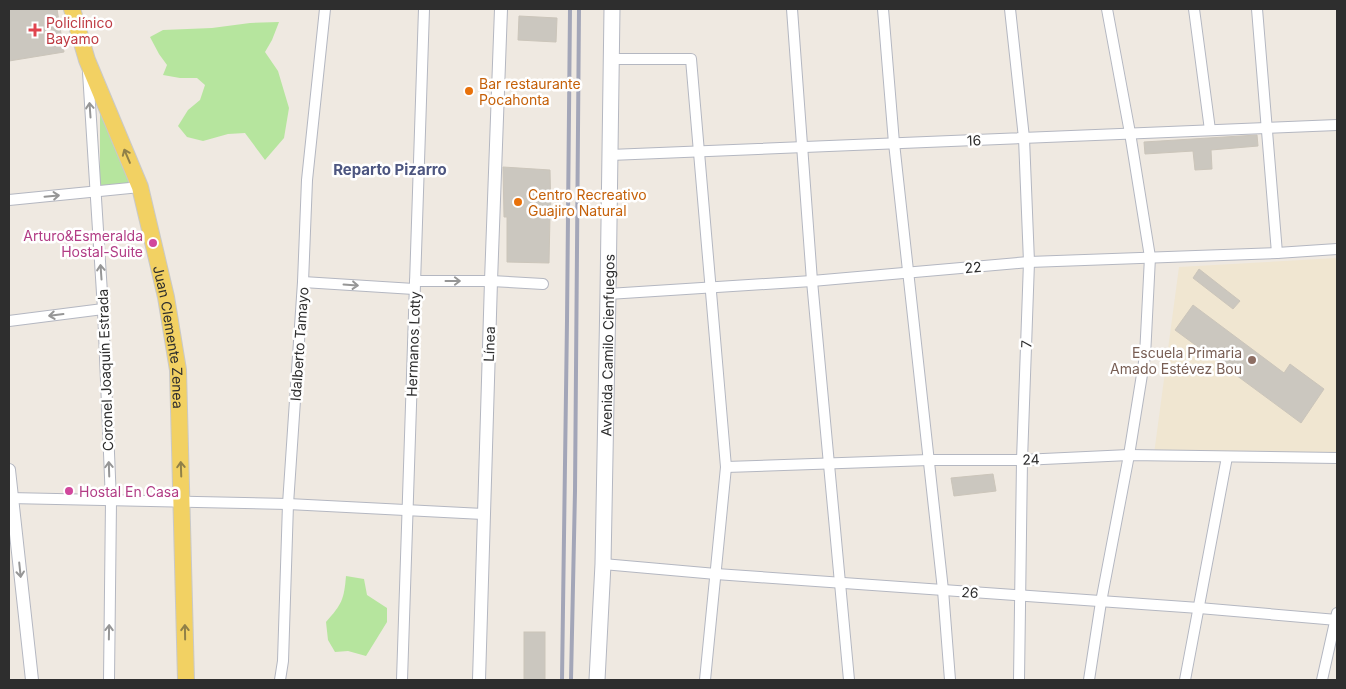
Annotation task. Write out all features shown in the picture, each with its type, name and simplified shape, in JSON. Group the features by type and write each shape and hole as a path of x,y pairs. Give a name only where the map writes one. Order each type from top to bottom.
{"main road":[{"name":"Juan Clemente Zenea","path":"72,9 87,60 140,187 166,297 178,370 186,680"},
{"name":"Avenida Camilo Cienfuegos","path":"597,680 603,564 612,9"}],"street":[{"name":"Idalberto Tamayo","path":"280,680 284,660 288,504 303,282 307,180 326,9"},
{"name":"Hermanos Lotty","path":"402,680 424,9"},
{"name":"Línea","path":"479,680 501,9"},
{"path":"792,9 812,281 849,680"},
{"path":"883,9 894,143 943,590 950,680"},
{"name":"7","path":"1010,9 1024,138 1029,262 1022,460 1018,680"},
{"path":"1089,680 1145,356 1150,257 1107,9"},
{"path":"1194,9 1210,130"},
{"path":"1257,9 1277,253"},
{"path":"612,59 691,59 726,467 705,680"},
{"name":"Coronel Joaquín Estrada","path":"87,60 103,309 111,501 109,680"},
{"name":"16","path":"610,155 1337,124"},
{"path":"9,200 140,187"},
{"name":"22","path":"608,294 812,281 1029,262 1277,253 1337,248"},
{"path":"303,282 414,285 491,281 543,284"},
{"path":"9,321 103,309"},
{"name":"24","path":"726,467 929,460 1022,460 1129,455 1337,458"},
{"path":"1185,680 1227,457"},
{"path":"9,470 10,498 32,680"},
{"path":"10,498 288,504 483,514"},
{"name":"26","path":"603,564 716,574 1337,618"},
{"path":"1322,680 1337,618"}],"shaded area":[{"name":"Escuela Primaria Amado Estévez Bou","path":"1337,258 1337,453 1154,454 1179,267"}],"green space":[{"path":"279,22 265,52 278,71 289,108 284,138 265,160 245,133 228,134 203,141 187,137 178,126 188,110 200,100 205,85 197,78 163,75 167,65 150,37 163,30"},
{"path":"100,113 134,186 100,189"},
{"path":"346,576 364,579 367,595 387,608 387,622 366,656 348,651 335,652 328,640 326,622 336,611 341,601"}],"building":[{"name":"Policlínico Bayamo","path":"9,9 57,9 64,52 9,61"},
{"path":"519,16 557,18 556,42 518,40"},
{"path":"1257,135 1258,146 1211,150 1212,169 1195,170 1193,151 1145,154 1144,142"},
{"path":"503,167 550,170 549,263 507,262 507,217 504,217"},
{"path":"1199,269 1240,301 1233,309 1193,278"},
{"path":"1193,305 1284,373 1290,364 1324,389 1301,423 1175,330"},
{"path":"993,474 996,491 954,496 951,478"},
{"path":"524,632 545,632 545,680 524,680"}],"railway":[{"path":"562,680 570,9"},
{"path":"571,680 575,491 579,9"}],"place":[{"name":"Policlínico Bayamo","path":"35,30"},
{"name":"Bar restaurante Pocahonta","path":"469,91"},
{"name":"Centro Recreativo Guajiro Natural","path":"518,202"},
{"name":"Arturo&Esmeralda Hostal-Suite","path":"153,243"},
{"name":"Escuela Primaria Amado Estévez Bou","path":"1252,360"},
{"name":"Hostal En Casa","path":"69,491"}],"district":[{"name":"Reparto Pizarro","path":"390,169"}]}
